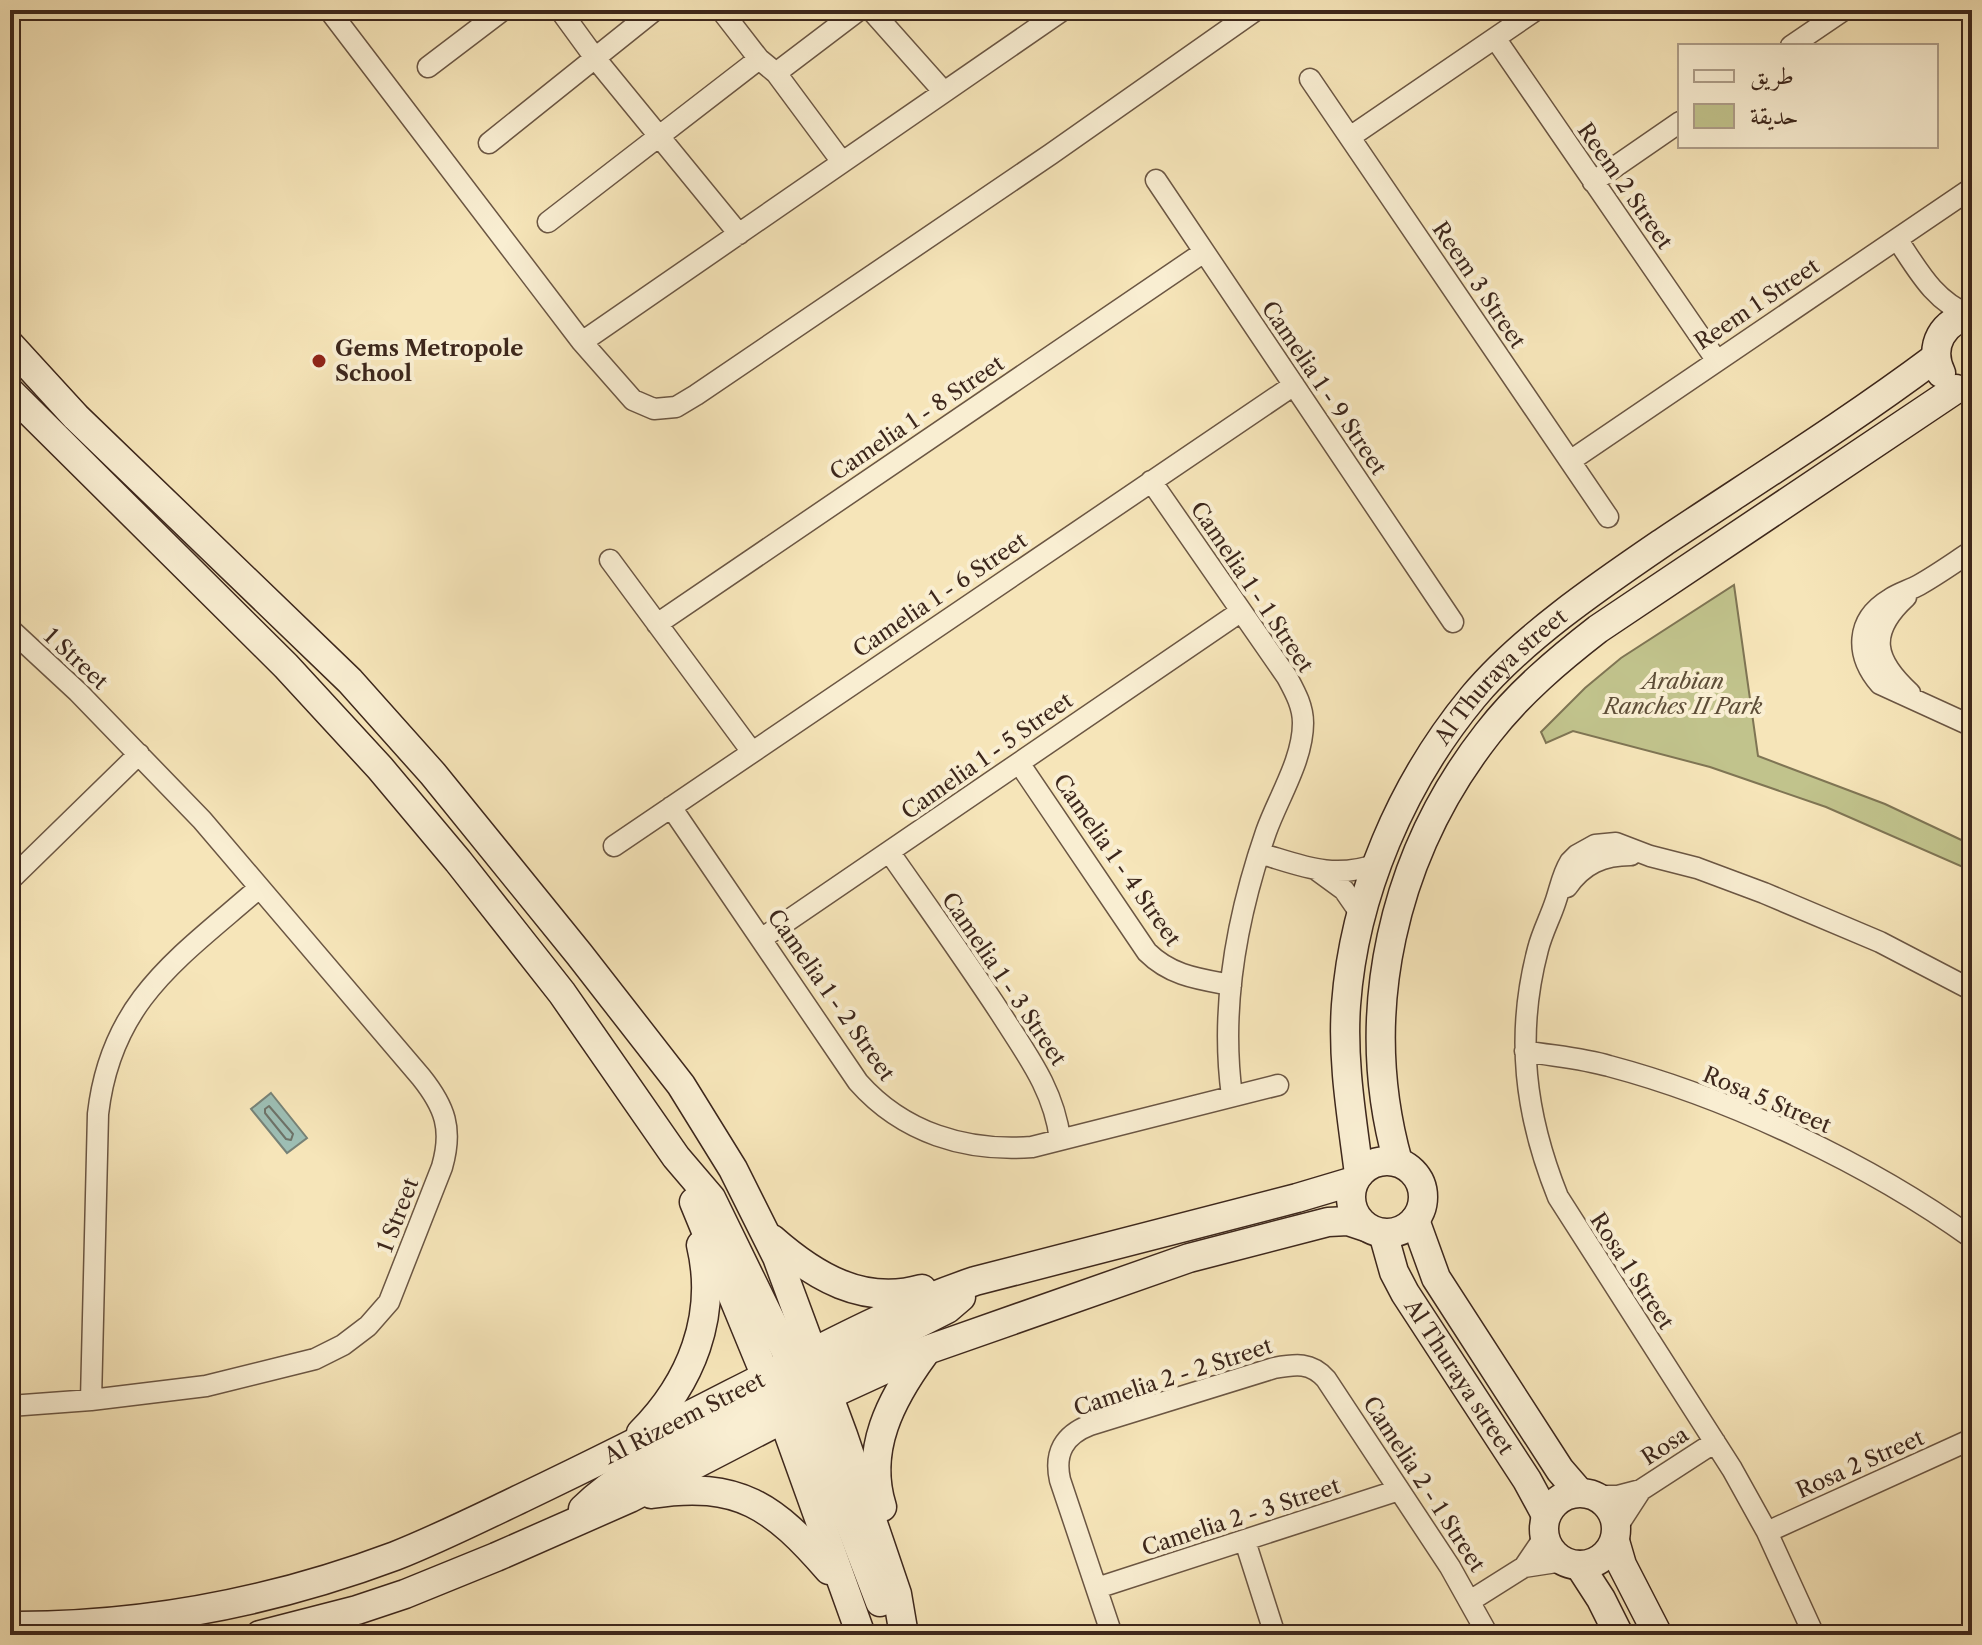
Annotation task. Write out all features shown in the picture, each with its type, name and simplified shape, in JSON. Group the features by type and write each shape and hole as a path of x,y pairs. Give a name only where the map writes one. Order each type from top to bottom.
{"street":[{"path":"329,10 582,342 633,400 654,409 676,407 1051,154 1256,10"},
{"path":"428,67 503,10"},
{"path":"560,10 595,58 739,234"},
{"path":"489,143 655,10"},
{"path":"721,10 759,59 776,73 842,162"},
{"path":"776,73 859,10"},
{"path":"871,10 944,92"},
{"path":"582,342 1063,10"},
{"path":"1350,137 1536,10"},
{"path":"1794,44 1844,10"},
{"name":"Reem 2 Street","path":"1495,38 1717,361"},
{"path":"548,222 759,59"},
{"name":"Reem 3 Street","path":"1310,79 1608,517"},
{"path":"1593,182 1678,123"},
{"name":"Camelia 1 - 9 Street","path":"1156,180 1453,622"},
{"name":"Reem 1 Street","path":"1570,461 1972,188"},
{"path":"1897,239 1933,292 1951,307 1971,315"},
{"name":"Camelia 1 - 8 Street","path":"657,624 1204,252"},
{"path":"1933,292 1939,316 1939,370 1946,381 1964,391"},
{"name":"Al Thuraya street","path":"1356,1177 1348,1095 1346,1006 1362,916 1395,822 1445,736 1474,696 1571,608 1937,348 1946,327 1956,319 1971,315"},
{"path":"10,345 76,417 350,681 433,774 674,1075 733,1169 765,1233 840,1582 861,1635"},
{"name":"Camelia 1 - 6 Street","path":"614,846 1294,385"},
{"name":"Al Thuraya street","path":"1398,1162 1386,1118 1382,1083 1380,1026 1384,970 1399,908 1431,825 1458,774 1489,731 1555,662 1598,629 1964,391"},
{"path":"10,392 286,666 380,768 511,926 611,1061 676,1157 711,1198 897,1594 907,1635"},
{"name":"Camelia 1 - 1 Street","path":"1151,481 1287,677 1298,698 1303,722 1300,745 1259,853 1243,912 1231,985 1228,1058 1232,1096"},
{"path":"1972,551 1921,584 1892,611 1882,627 1879,645 1883,664 1894,679 1921,703 1972,726"},
{"path":"610,560 752,752"},
{"name":"Camelia 1 - 5 Street","path":"761,939 1240,612"},
{"name":"1 Street","path":"10,1406 206,1386 315,1359 343,1345 368,1326 389,1302 447,1148 443,1110 434,1093 202,820 78,692 11,633"},
{"path":"10,880 139,754"},
{"name":"Camelia 1 - 4 Street","path":"1019,763 1147,952 1165,968 1180,975 1231,985"},
{"name":"Camelia 1 - 2 Street","path":"671,807 858,1082 904,1121 951,1141 988,1149 1032,1147 1278,1085"},
{"name":"Camelia 1 - 3 Street","path":"890,853 1043,1079 1054,1107 1060,1139"},
{"path":"1259,853 1318,871 1348,872 1378,864"},
{"name":"Rosa 1 Street","path":"1814,1635 1767,1532 1715,1442 1558,1197 1529,1106 1525,1051 1534,968 1555,903 1573,878 1592,862 1615,855 1650,856 1697,868 1823,916 1894,948 1972,990"},
{"path":"1318,871 1344,890 1362,916"},
{"path":"91,1400 98,1114 110,1057 124,1022 152,983 259,888"},
{"name":"Rosa 5 Street","path":"1525,1051 1608,1065 1698,1096 1785,1132 1880,1179 1972,1238"},
{"path":"628,1446 677,1388 688,1369 703,1326 706,1304 704,1258 681,1186 676,1157"},
{"path":"765,1233 812,1270 836,1283 866,1293 898,1294 943,1283 975,1281 1297,1198 1356,1177 1372,1163 1381,1161 1398,1162 1413,1171 1422,1187 1423,1204 1415,1220 1401,1231 1374,1230 1360,1221 1351,1206 1356,1177"},
{"path":"1236,1214 1243,1244"},
{"name":"Al Rizeem Street","path":"10,1626 160,1617 302,1586 396,1556 628,1446 798,1383 927,1350 1189,1258 1339,1220 1374,1230"},
{"name":"Al Thuraya street","path":"1415,1220 1436,1278 1560,1470 1588,1494"},
{"path":"1181,1227 1189,1258"},
{"name":"Al Thuraya street","path":"1374,1230 1405,1293 1527,1480 1546,1526"},
{"path":"569,1525 612,1483 798,1383 947,1309 975,1281"},
{"path":"907,1635 912,1623 910,1600 879,1499 875,1463 881,1433 895,1396 927,1350"},
{"name":"Camelia 2 - 2 Street","path":"1097,1588 1057,1466 1059,1452 1066,1440 1077,1430 1090,1425 1274,1368 1311,1366"},
{"name":"Camelia 2 - 1 Street","path":"1311,1366 1326,1379 1470,1601 1488,1635"},
{"path":"798,1383 884,1611 896,1635"},
{"name":"Al Rizeem Street","path":"260,1635 405,1594 630,1498 798,1383"},
{"name":"Rosa 2 Street","path":"1767,1532 1972,1439"},
{"name":"Rosa","path":"1588,1494 1618,1496 1641,1490 1715,1442"},
{"path":"630,1498 692,1490 718,1492 749,1501 788,1525 840,1582"},
{"name":"Camelia 2 - 3 Street","path":"1097,1588 1399,1490"},
{"name":"Rosa","path":"1616,1534 1641,1490"},
{"path":"1524,1567 1556,1502 1588,1494 1613,1512 1622,1565 1658,1635"},
{"path":"1546,1526 1551,1550 1571,1563 1601,1599 1619,1635"},
{"path":"1470,1601 1524,1567 1601,1559 1616,1534"},
{"path":"1245,1541 1275,1635"},
{"path":"1097,1588 1112,1635"}],"green space":[{"name":"Arabian Ranches II Park","path":"1734,585 1758,756 1885,804 1972,845 1972,871 1826,807 1710,767 1573,731 1546,743 1541,732 1585,688 1621,658"}],"water":[{"path":"271,1093 307,1138 287,1153 251,1109"}],"place":[{"name":"Gems Metropole School","path":"319,361"}]}
